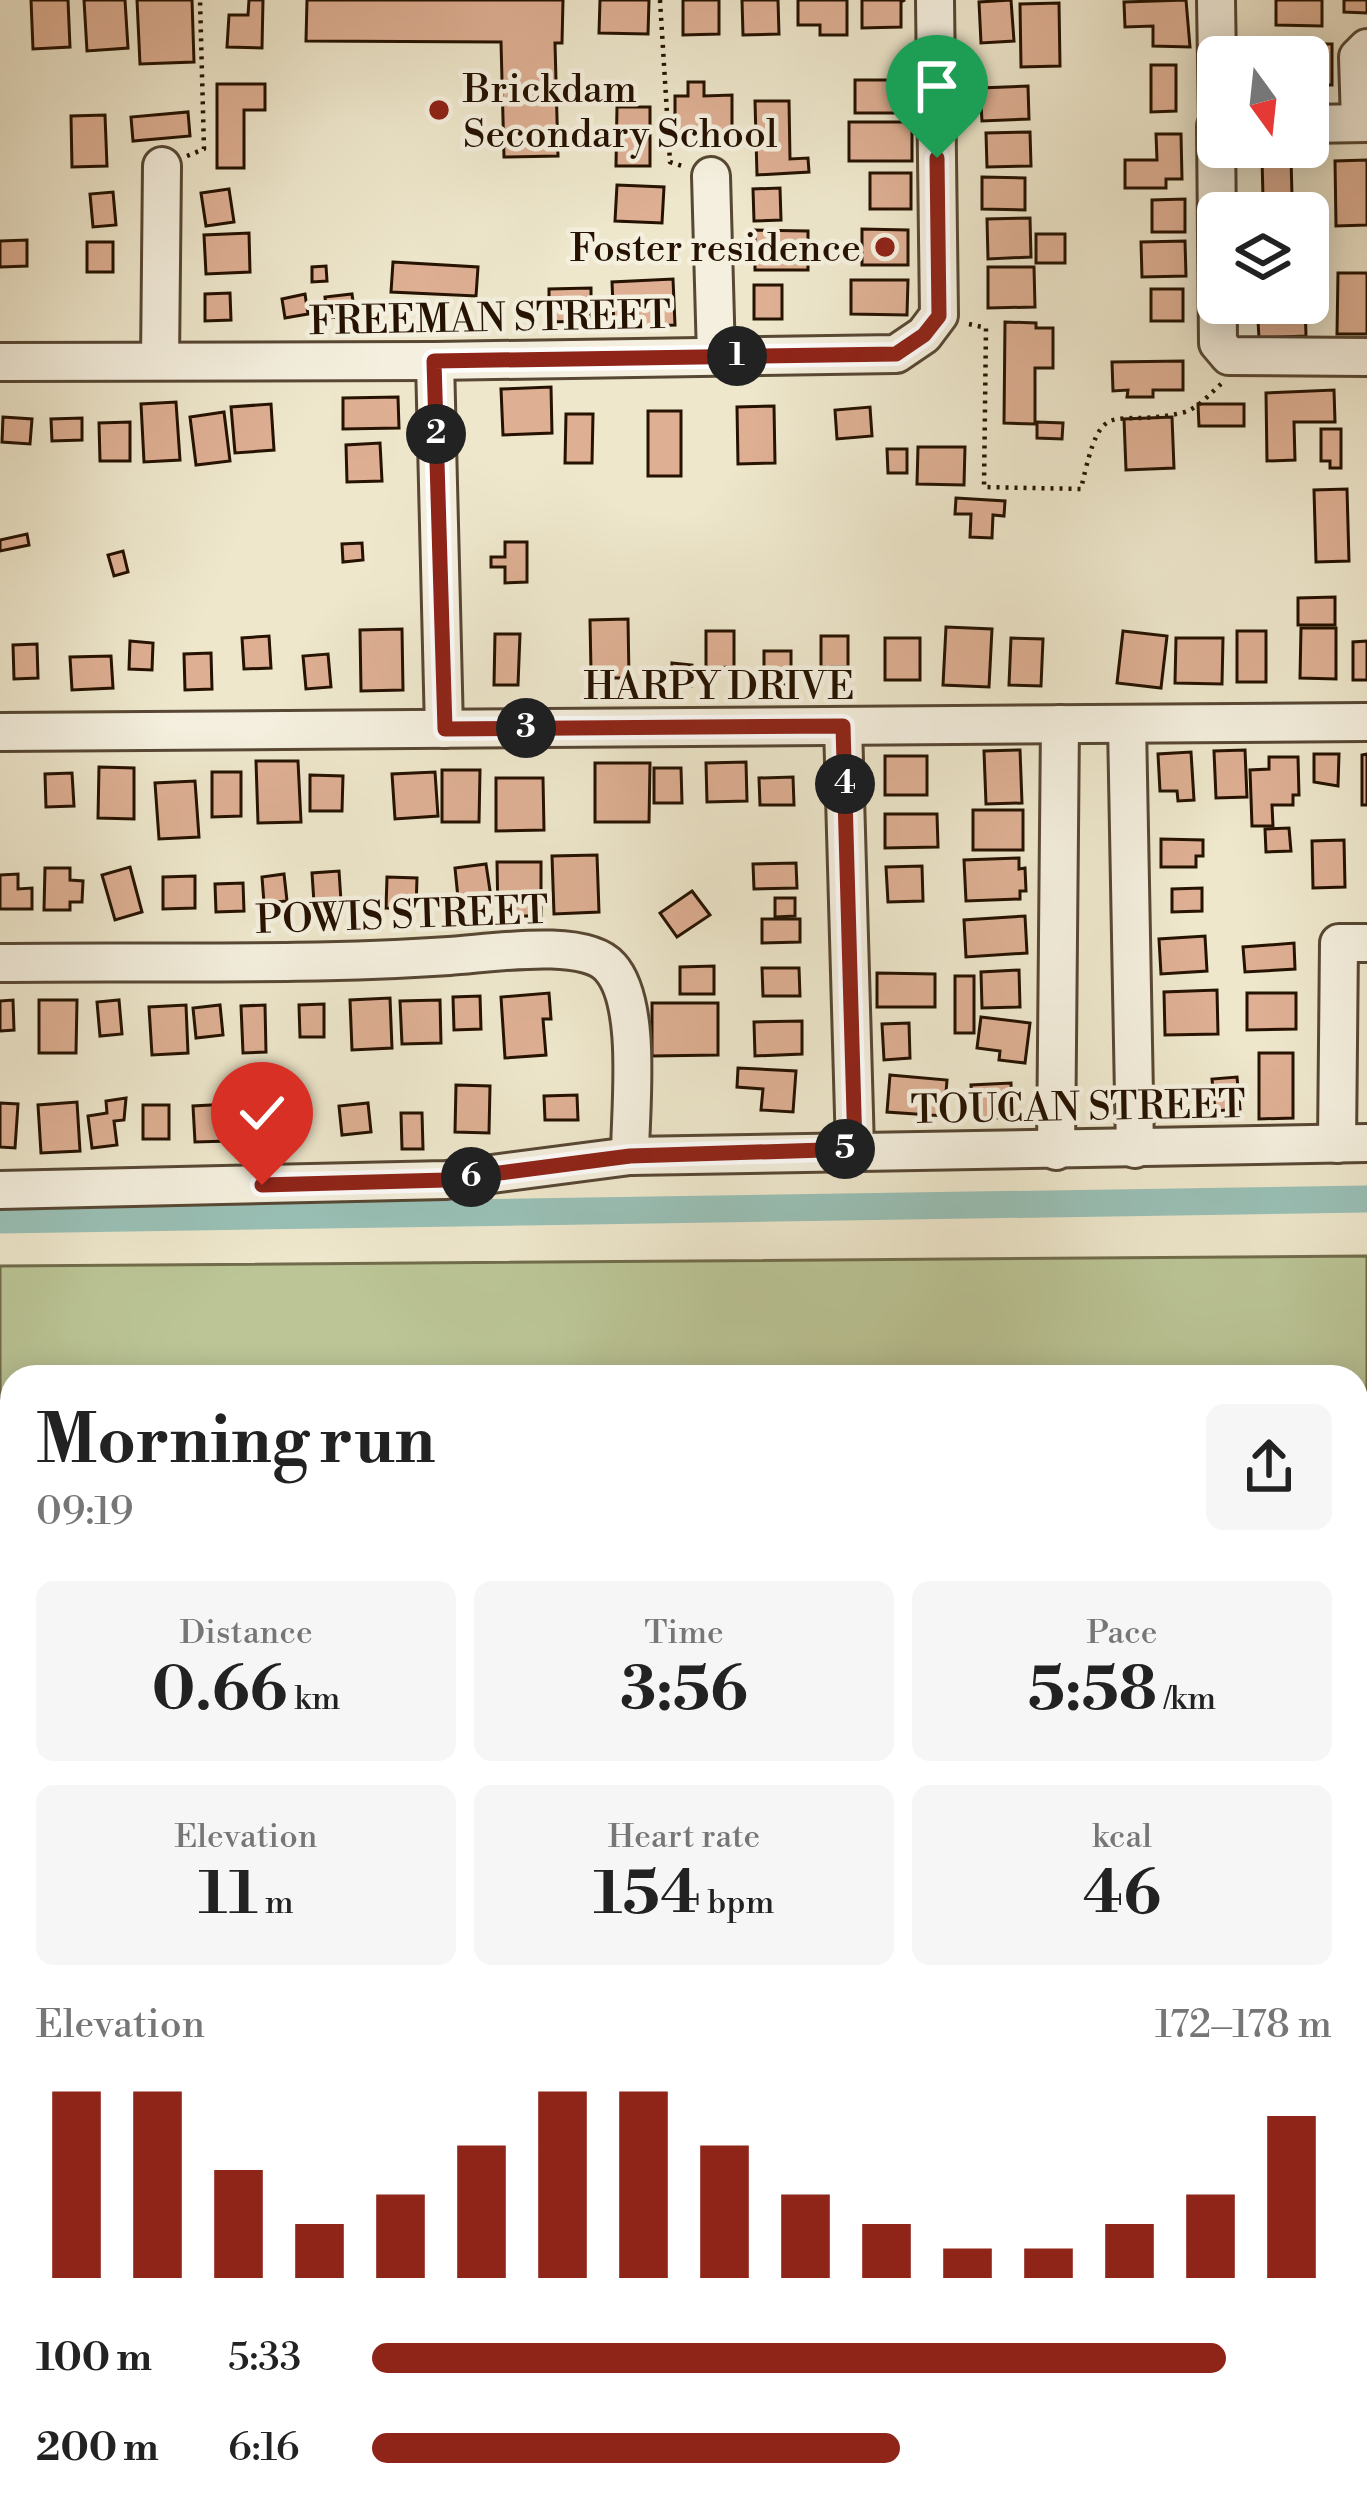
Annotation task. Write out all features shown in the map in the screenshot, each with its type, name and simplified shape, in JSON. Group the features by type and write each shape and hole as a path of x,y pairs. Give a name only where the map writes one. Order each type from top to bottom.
{"street":[{"path":"935,0 939,316"},
{"path":"1216,0 1216,36"},
{"path":"1329,123 1363,122 1358,57 1367,48"},
{"path":"160,361 162,166"},
{"path":"1217,168 1218,343 1229,356 1367,357"},
{"path":"711,176 716,356"},
{"name":"FREEMAN STREET","path":"0,362 896,354 924,335 939,316"},
{"path":"434,361 445,729"},
{"name":"HARPY DRIVE","path":"0,732 1367,722"},
{"path":"1056,1151 1060,724"},
{"path":"1127,724 1135,1149"},
{"path":"843,726 855,1149"},
{"path":"1352,1144 1339,944 1367,943"},
{"name":"POWIS STREET","path":"0,963 399,960 560,949 589,955 610,965 627,1008 630,1156"},
{"name":"TOUCAN STREET","path":"0,1190 446,1180 630,1156 1352,1144"}],"path":[{"path":"162,166 203,148 200,0"},
{"path":"660,0 670,162 711,176"},
{"path":"939,316 986,328 984,487 1082,489 1093,437 1114,417 1189,411 1228,378 1229,356"}],"green space":[{"path":"1367,1256 1367,1365 0,1365 0,1266"}],"building":[{"path":"31,0 68,0 70,47 33,49"},
{"path":"84,0 125,0 128,48 87,51"},
{"path":"137,0 192,0 194,62 140,64"},
{"path":"249,0 263,0 262,48 227,47 229,15 248,15"},
{"path":"307,0 563,0 562,43 555,43 558,156 504,157 501,42 306,41"},
{"path":"600,0 649,0 648,34 599,33"},
{"path":"683,0 719,0 719,34 683,35"},
{"path":"742,0 778,0 779,34 743,35"},
{"path":"798,0 847,0 847,35 820,35 820,25 798,25"},
{"path":"862,0 905,0 901,2 901,27 862,28"},
{"path":"1011,0 1014,41 981,43 979,2"},
{"path":"1186,0 1190,47 1153,46 1153,26 1125,27 1124,2"},
{"path":"1276,0 1322,0 1322,26 1276,25"},
{"path":"1344,0 1367,0 1367,13 1344,12"},
{"path":"1059,3 1060,66 1021,67 1020,4"},
{"path":"1329,44 1332,44 1329,85"},
{"path":"1151,65 1176,65 1176,111 1151,112"},
{"path":"855,80 905,80 905,113 855,113"},
{"path":"688,82 704,82 704,96 732,95 732,135 675,136 675,96 688,96"},
{"path":"217,84 265,84 265,110 244,110 244,168 217,168"},
{"path":"1028,86 1029,119 982,121 980,88"},
{"path":"755,101 789,101 790,159 808,158 809,172 757,175"},
{"path":"617,107 650,107 650,166 616,166"},
{"path":"188,112 190,136 133,141 131,117"},
{"path":"105,115 107,166 72,167 71,116"},
{"path":"849,122 912,122 912,161 849,161"},
{"path":"1030,132 1031,166 987,167 986,133"},
{"path":"1156,134 1181,134 1182,179 1166,179 1166,188 1125,188 1125,160 1157,160"},
{"path":"1367,160 1367,225 1336,226 1335,161"},
{"path":"1262,168 1291,168 1292,192 1263,192"},
{"path":"870,173 911,173 911,209 870,209"},
{"path":"982,177 1025,178 1025,210 982,209"},
{"path":"617,185 664,187 662,223 615,221"},
{"path":"780,188 781,220 754,221 753,189"},
{"path":"229,189 234,222 206,226 201,193"},
{"path":"113,192 116,225 93,227 90,194"},
{"path":"1185,199 1185,232 1152,232 1152,200"},
{"path":"1030,218 1031,257 988,259 987,219"},
{"name":"Foster residence","path":"862,229 908,230 908,265 862,265"},
{"path":"755,230 808,231 808,270 755,270"},
{"path":"249,233 250,272 206,274 204,235"},
{"path":"1036,234 1065,234 1065,263 1036,263"},
{"path":"27,240 27,266 0,267 0,241"},
{"path":"1185,241 1186,276 1142,277 1141,242"},
{"path":"87,242 113,242 113,272 87,272"},
{"path":"393,262 478,267 476,296 391,292"},
{"path":"326,266 327,281 312,282 312,267"},
{"path":"988,267 1034,267 1035,307 988,308"},
{"path":"1338,273 1367,273 1367,334 1337,334"},
{"path":"673,279 675,325 614,327 612,282"},
{"path":"851,280 908,280 907,315 851,314"},
{"path":"754,285 782,285 782,319 754,319"},
{"path":"591,288 591,321 549,322 549,289"},
{"path":"1151,289 1183,289 1183,321 1151,321"},
{"path":"230,293 231,320 205,321 205,294"},
{"path":"305,294 308,314 285,318 282,299"},
{"path":"352,294 355,316 327,318 325,297"},
{"path":"1005,322 1053,328 1053,368 1035,368 1035,424 1004,423"},
{"path":"1258,324 1306,324 1306,336 1259,338"},
{"path":"1183,361 1183,390 1153,390 1153,397 1127,397 1128,390 1113,391 1112,362"},
{"path":"551,387 552,433 503,435 501,389"},
{"path":"1334,390 1335,422 1294,422 1295,460 1267,461 1266,393"},
{"path":"398,397 399,428 343,429 343,398"},
{"path":"176,402 180,460 144,462 141,404"},
{"path":"271,404 274,450 235,453 231,407"},
{"path":"1198,404 1244,404 1244,426 1199,426"},
{"path":"774,406 775,463 738,464 737,407"},
{"path":"870,407 872,436 837,439 835,410"},
{"path":"648,411 681,411 681,476 648,476"},
{"path":"224,412 230,461 196,465 190,417"},
{"path":"566,414 593,414 592,463 565,463"},
{"path":"3,417 32,419 30,444 2,442"},
{"path":"1172,417 1174,468 1126,470 1124,419"},
{"path":"82,418 82,440 52,441 51,419"},
{"path":"130,422 130,461 100,461 99,423"},
{"path":"1037,422 1063,423 1062,439 1037,438"},
{"path":"1321,429 1341,429 1341,468 1330,468 1330,461 1321,461"},
{"path":"380,443 382,481 347,482 346,445"},
{"path":"918,447 965,447 964,485 917,484"},
{"path":"887,449 907,449 907,473 888,473"},
{"path":"1347,489 1349,561 1316,562 1314,490"},
{"path":"956,498 1005,501 1004,516 993,515 992,538 970,537 971,514 955,514"},
{"path":"27,534 29,545 0,551 0,540"},
{"path":"505,542 527,542 527,582 505,583 505,567 491,567 491,557 505,557"},
{"path":"362,543 363,560 343,562 342,544"},
{"path":"123,551 128,572 114,576 108,555"},
{"path":"1335,597 1335,625 1298,625 1298,598"},
{"path":"628,619 629,678 607,678 607,672 591,671 590,620"},
{"path":"946,627 992,629 989,687 943,685"},
{"path":"1301,628 1336,628 1336,679 1300,678"},
{"path":"402,629 403,690 361,691 360,630"},
{"path":"706,631 734,631 734,667 706,668"},
{"path":"1123,631 1167,636 1161,688 1117,683"},
{"path":"1237,631 1266,631 1266,682 1237,682"},
{"path":"495,634 520,634 518,685 494,685"},
{"path":"269,636 271,668 244,669 242,638"},
{"path":"821,636 848,636 848,667 821,667"},
{"path":"885,638 920,638 920,680 885,680"},
{"path":"1011,638 1043,639 1041,686 1009,685"},
{"path":"1176,638 1223,638 1222,684 1175,683"},
{"path":"130,641 153,643 152,670 129,669"},
{"path":"1367,641 1367,680 1353,680 1353,642"},
{"path":"37,644 38,678 14,679 13,645"},
{"path":"764,651 791,651 791,684 764,684"},
{"path":"211,653 212,689 185,690 184,654"},
{"path":"328,654 331,687 306,689 303,656"},
{"path":"111,656 113,688 72,690 70,657"},
{"path":"672,663 692,665 691,686 671,685"},
{"path":"1020,750 1022,803 986,804 984,751"},
{"path":"1245,750 1247,797 1216,798 1214,751"},
{"path":"1191,752 1194,800 1178,801 1177,791 1160,791 1158,754"},
{"path":"1314,754 1339,754 1338,786 1314,782"},
{"path":"1367,754 1367,805 1362,805 1362,755"},
{"path":"885,756 927,756 927,795 885,795"},
{"path":"1269,757 1298,757 1299,795 1293,795 1293,805 1272,805 1273,826 1252,826 1250,770 1269,769"},
{"path":"256,761 298,761 301,822 258,823"},
{"path":"746,762 747,801 707,802 706,763"},
{"path":"595,763 650,763 649,822 595,822"},
{"path":"99,767 134,768 134,819 98,818"},
{"path":"654,768 681,768 682,803 654,803"},
{"path":"442,770 480,770 479,822 442,822"},
{"path":"212,772 241,772 241,816 212,817"},
{"path":"435,772 438,816 395,819 392,774"},
{"path":"72,773 74,806 46,807 45,774"},
{"path":"310,775 343,776 342,811 310,811"},
{"path":"793,777 794,805 760,805 759,778"},
{"path":"496,778 543,778 544,830 496,831"},
{"path":"195,781 199,837 159,839 155,783"},
{"path":"973,810 1023,810 1023,850 973,850"},
{"path":"885,814 937,814 938,847 885,848"},
{"path":"1289,828 1291,851 1266,852 1265,829"},
{"path":"1161,839 1203,840 1203,856 1196,856 1196,867 1161,867"},
{"path":"1344,840 1345,887 1313,888 1312,841"},
{"path":"597,855 599,912 554,914 552,856"},
{"path":"1019,858 1019,869 1025,868 1026,891 1020,891 1020,899 966,901 964,860"},
{"path":"497,862 541,862 541,916 498,916"},
{"path":"796,863 797,888 754,889 753,864"},
{"path":"486,864 492,904 459,908 455,868"},
{"path":"922,866 923,901 888,902 886,867"},
{"path":"130,867 142,912 115,920 102,875"},
{"path":"45,868 70,868 70,880 83,881 82,902 70,902 70,910 44,910"},
{"path":"339,871 341,901 314,903 312,873"},
{"path":"18,874 18,889 32,888 32,909 0,909 0,875"},
{"path":"284,874 287,901 264,903 262,877"},
{"path":"195,876 195,908 163,909 163,877"},
{"path":"387,877 417,878 416,909 386,908"},
{"path":"243,883 244,911 216,912 215,884"},
{"path":"1202,888 1202,911 1172,912 1172,889"},
{"path":"692,891 710,915 677,937 660,913"},
{"path":"775,898 795,898 795,916 775,917"},
{"path":"1025,916 1027,953 966,957 964,920"},
{"path":"762,919 800,919 800,942 762,943"},
{"path":"1205,936 1207,971 1161,974 1159,939"},
{"path":"1294,943 1295,969 1245,972 1243,947"},
{"path":"714,966 714,994 680,994 680,967"},
{"path":"762,968 799,968 800,996 763,996"},
{"path":"1019,970 1020,1007 982,1008 981,972"},
{"path":"877,973 935,974 935,1007 877,1007"},
{"path":"955,976 974,976 974,1033 955,1033"},
{"path":"1217,990 1218,1034 1165,1035 1164,992"},
{"path":"549,993 551,1019 543,1019 546,1055 505,1058 501,997"},
{"path":"1247,993 1296,993 1296,1029 1247,1030"},
{"path":"480,996 481,1029 454,1030 453,997"},
{"path":"390,998 392,1048 352,1050 350,1000"},
{"path":"13,1000 14,1030 0,1031 0,1001"},
{"path":"39,1000 77,1000 76,1053 39,1053"},
{"path":"119,1000 122,1034 100,1036 97,1002"},
{"path":"440,1000 441,1043 402,1044 400,1001"},
{"path":"652,1003 718,1003 718,1055 652,1056"},
{"path":"324,1004 324,1037 300,1037 299,1005"},
{"path":"186,1005 188,1053 152,1055 149,1007"},
{"path":"220,1005 223,1035 196,1038 193,1008"},
{"path":"265,1005 266,1052 243,1053 241,1006"},
{"path":"981,1017 1030,1023 1025,1063 999,1060 1000,1051 977,1048"},
{"path":"802,1021 802,1054 755,1056 754,1022"},
{"path":"909,1023 910,1058 884,1060 882,1024"},
{"path":"1259,1053 1293,1053 1293,1118 1259,1119"},
{"path":"738,1068 796,1071 793,1112 761,1110 763,1089 737,1087"},
{"path":"890,1075 947,1080 944,1116 887,1112"},
{"path":"1237,1077 1240,1109 1215,1111 1212,1079"},
{"path":"1011,1083 1012,1117 973,1119 971,1085"},
{"path":"456,1085 490,1086 489,1133 455,1132"},
{"path":"577,1095 578,1120 545,1120 544,1096"},
{"path":"126,1098 124,1120 114,1121 117,1145 92,1148 88,1116 107,1113 106,1101"},
{"path":"77,1102 80,1151 41,1153 38,1105"},
{"path":"0,1103 18,1104 15,1148 0,1147"},
{"path":"368,1103 371,1132 342,1135 339,1106"},
{"path":"229,1104 230,1141 195,1142 193,1106"},
{"path":"143,1105 169,1105 169,1139 143,1139"},
{"path":"401,1113 422,1113 423,1149 402,1149"}],"waterway":[{"path":"0,1220 1367,1199"}],"place":[{"name":"Brickdam Secondary School","path":"439,110"},
{"name":"Foster residence","path":"885,247"}],"route":[{"path":"262,1185 446,1180 630,1156 855,1149 843,726 445,729 434,361 896,354 924,335 939,316 937,158"}]}
